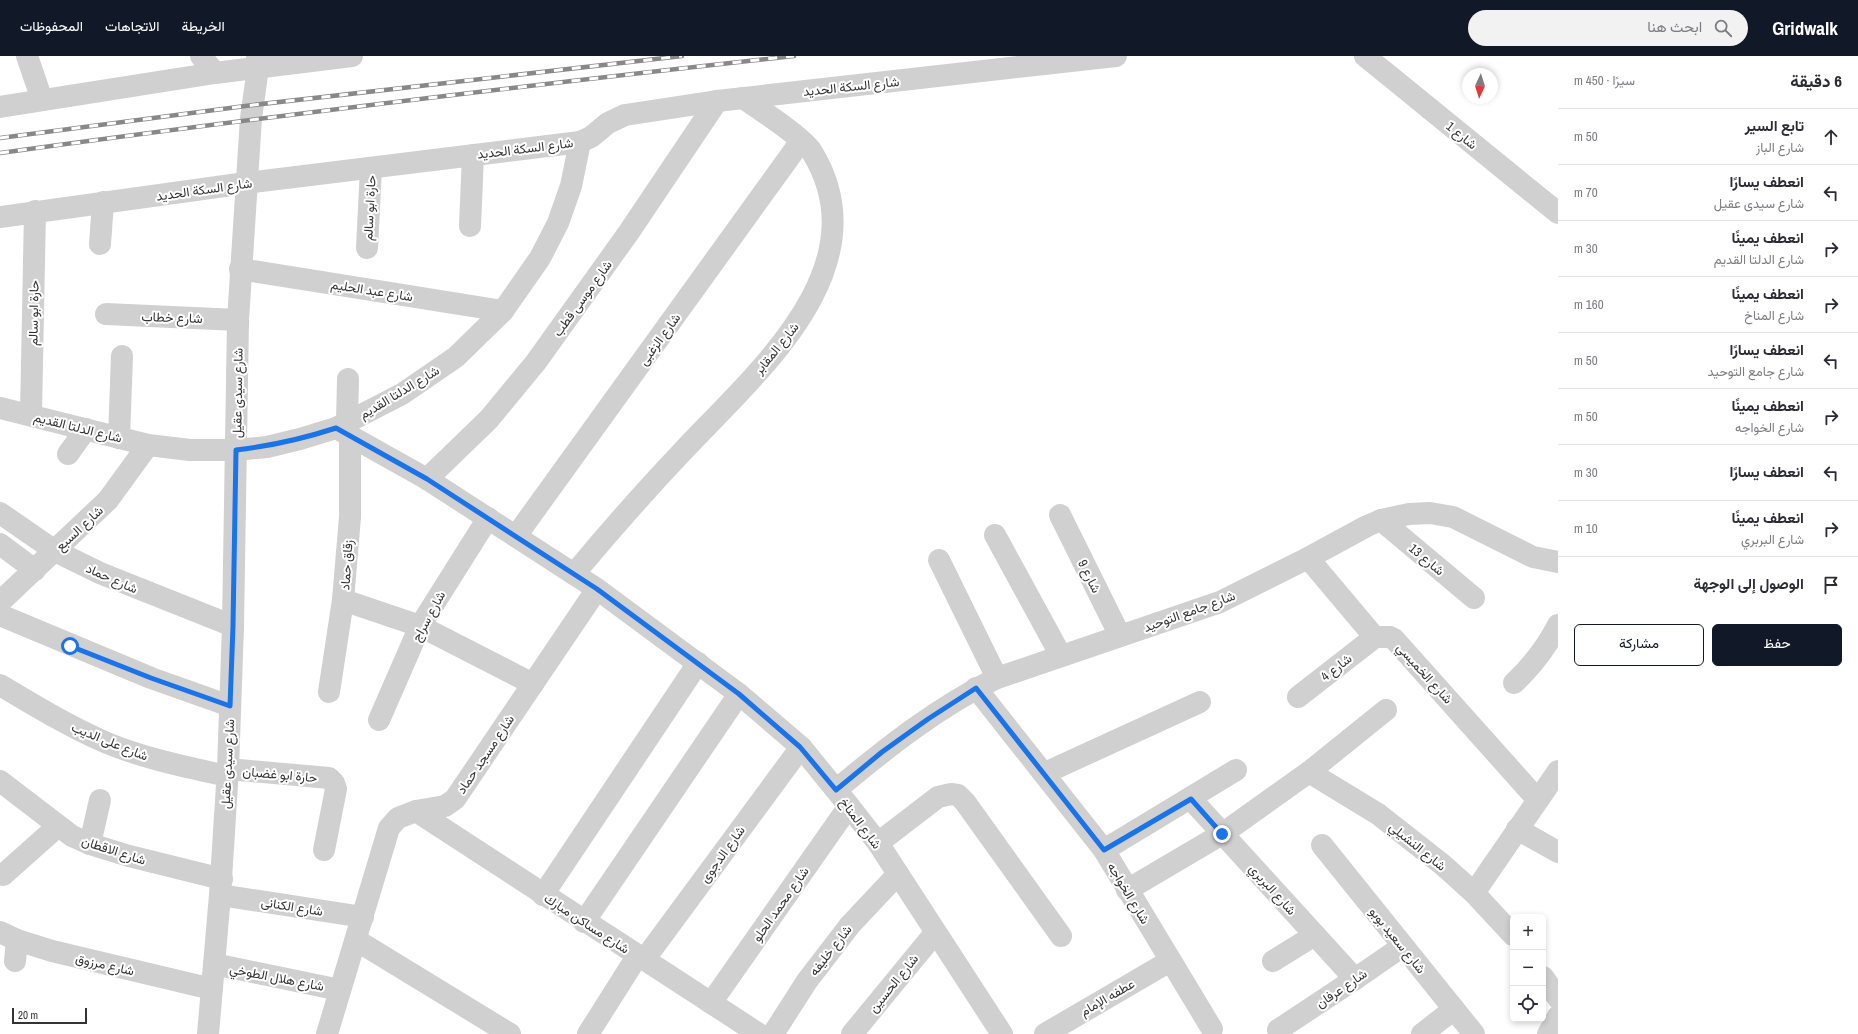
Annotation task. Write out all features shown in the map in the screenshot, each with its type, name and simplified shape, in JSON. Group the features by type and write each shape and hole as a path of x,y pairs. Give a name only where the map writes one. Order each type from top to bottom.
{"street":[{"path":"27,56 42,100"},
{"path":"201,56 215,73"},
{"path":"0,107 215,73 257,62 352,56"},
{"name":"شارع السكة الحديد","path":"0,217 246,183 580,142 591,137 608,123 624,116 717,101 1116,56"},
{"name":"شارع 1","path":"1365,56 1558,213"},
{"name":"شارع سيدى عقيل","path":"209,1034 221,887 228,773 233,626 240,269 251,118 257,62"},
{"name":"شارع المقابر","path":"574,574 632,506 764,364 792,330 815,293 827,266 833,236 832,207 825,178 812,151 801,141 743,98"},
{"name":"شارع موسى قطب","path":"427,479 489,419 536,362 629,232 717,101"},
{"name":"شارع الزغبى","path":"516,536 801,141"},
{"name":"شارع الدلتا القديم","path":"0,408 148,445 190,450 236,450 267,447 344,428 402,394 456,357 503,311 540,258 558,223 571,186 580,142"},
{"path":"470,226 473,155"},
{"name":"حارة ابو سالم","path":"367,248 371,168"},
{"path":"100,244 102,202"},
{"name":"حارة ابو سالم","path":"31,416 35,211"},
{"name":"شارع عبد الحليم","path":"240,269 503,311"},
{"name":"شارع خطاب","path":"106,314 238,320"},
{"path":"119,438 122,356"},
{"name":"زقاق حماد","path":"329,692 343,600 350,517 344,428 348,379"},
{"name":"شارع المناخ","path":"344,428 427,479 597,589 739,694 800,747 843,798 878,844 1002,1034"},
{"path":"68,454 86,429"},
{"name":"شارع السبع","path":"0,602 108,500 148,445"},
{"name":"شارع حماد","path":"0,513 55,551 148,593 233,626"},
{"name":"شارع جامع التوحيد","path":"843,798 882,752 928,719 976,688 997,678 1220,602 1381,520 1409,514 1430,513 1453,517 1533,557 1558,562"},
{"name":"شارع 9","path":"1060,515 1120,636"},
{"name":"شارع سراج","path":"379,720 420,626 488,518"},
{"name":"شارع 13","path":"1381,520 1474,598"},
{"path":"995,535 1061,656"},
{"path":"0,544 34,570"},
{"path":"1308,558 1375,637"},
{"path":"939,560 997,678"},
{"name":"شارع مسجد حماد","path":"327,1034 389,828 398,818 416,811 445,806 454,799 597,589"},
{"path":"343,600 420,626 533,684"},
{"path":"0,616 151,678 230,706"},
{"path":"1514,683 1531,667 1543,652 1558,625"},
{"name":"شارع 4","path":"1298,697 1375,637"},
{"name":"شارع الخميسي","path":"1375,637 1390,637 1394,639 1537,799"},
{"path":"543,895 698,663"},
{"name":"شارع على الديب","path":"0,685 51,716 108,743 168,763 228,773"},
{"name":"شارع الخواجه","path":"976,688 1045,773 1104,850 1212,1029"},
{"path":"584,922 739,694"},
{"path":"1045,773 1200,702"},
{"path":"1127,890 1222,834 1309,772 1386,710"},
{"name":"شارع الدجوى","path":"588,1034 641,958 800,747"},
{"path":"1104,850 1191,799 1236,770"},
{"path":"1474,893 1537,799 1558,771"},
{"name":"شارع النشيلي","path":"1309,772 1378,814 1443,865 1474,893 1510,932"},
{"name":"حارة ابو غضبان","path":"228,773 329,778 334,783 336,789 324,850"},
{"name":"شارع الاقطان","path":"0,781 72,836 90,844 221,887"},
{"path":"878,844 938,796 951,794 958,795 965,802 1061,936"},
{"name":"شارع محمد الحلو","path":"711,1003 843,798"},
{"name":"شارع البربري","path":"1191,799 1355,979"},
{"path":"90,844 100,800"},
{"name":"شارع مساكن مبارك","path":"416,811 584,922 759,1034"},
{"path":"3,875 58,826"},
{"path":"1517,829 1558,852"},
{"name":"شارع سعيد بوبو","path":"1322,845 1474,1034"},
{"name":"شارع خليفه","path":"773,1034 807,981 850,925 898,874"},
{"name":"شارع الكنانى","path":"221,887 363,916"},
{"name":"شارع الحسين","path":"852,1034 935,933"},
{"path":"1273,961 1314,935"},
{"path":"356,940 510,1034"},
{"name":"شارع مرزوق","path":"11,944 52,951 212,989"},
{"name":"شارع عرفان","path":"1278,1030 1403,946"},
{"name":"عطفه الإمام","path":"1045,1034 1170,961"},
{"name":"شارع هلال الطوخي","path":"214,964 340,990"},
{"path":"1546,981 1558,998"},
{"path":"1422,1034 1454,1009"},
{"path":"1548,1034 1558,1016"}],"railway":[{"path":"0,138 253,105 682,56"},
{"path":"0,153 397,102 794,56"}],"route":[{"path":"70,646 151,678 230,706 236,450 267,447 336,428 427,479 597,589 739,694 800,747 836,790 882,752 928,719 976,688 1045,773 1104,850 1191,799 1222,834"}]}
